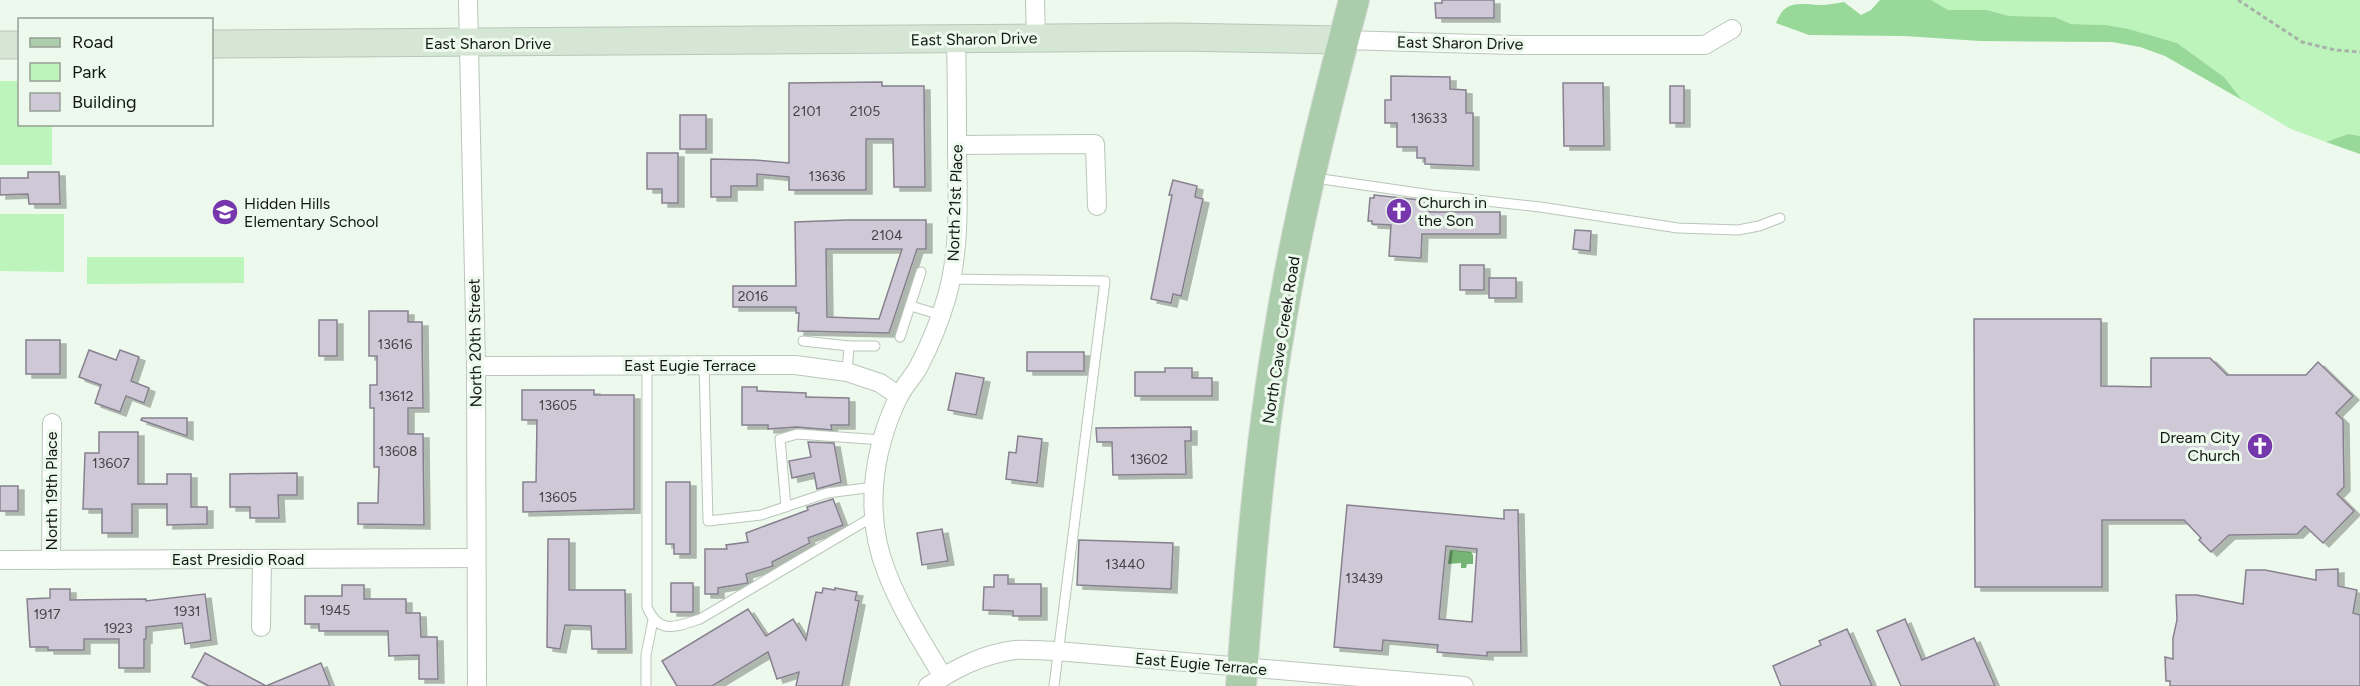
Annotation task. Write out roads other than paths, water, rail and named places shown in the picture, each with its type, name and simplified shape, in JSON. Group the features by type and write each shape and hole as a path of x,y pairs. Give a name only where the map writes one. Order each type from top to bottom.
{"main road":[{"name":"North Cave Creek Road","path":"1242,677 1252,543 1275,359 1310,177 1354,0"}],"street":[{"name":"North 20th Street","path":"468,0 476,366 477,686"},
{"path":"1035,0 1036,38"},
{"name":"East Sharon Drive","path":"213,44 1176,37 1500,45 1706,45 1732,28"},
{"name":"North 21st Place","path":"935,681 906,612 886,573 876,539 874,469 899,396 917,369 941,315 950,279 955,252 958,201 956,39"},
{"path":"0,45 18,45"},
{"path":"957,145 1095,144 1097,206"},
{"name":"East Eugie Terrace","path":"476,366 795,365 848,372 880,383 899,396"},
{"name":"North 19th Place","path":"51,560 52,423"},
{"name":"East Presidio Road","path":"0,560 475,558"},
{"path":"261,627 262,559"},
{"name":"East Eugie Terrace","path":"935,681 983,657 1016,650 1057,651 1242,677 1464,686"}],"lane":[{"path":"1310,177 1432,195 1540,207 1678,228 1738,230 1780,218"},
{"path":"900,337 921,272"},
{"path":"950,279 1105,281 1054,686"},
{"path":"910,306 941,315"},
{"path":"803,341 875,346"},
{"path":"848,372 849,345"},
{"path":"704,364 708,521 761,515 827,493 874,487"},
{"path":"646,686 646,655 652,620 647,607 647,365"},
{"path":"786,507 780,439 797,434 883,440"},
{"path":"652,620 661,626 680,625 700,619 874,516"}],"place":[{"name":"Church in the Son","path":"1399,211"},
{"name":"Hidden Hills Elementary School","path":"225,212"},
{"name":"Dream City Church","path":"2260,446"}]}
